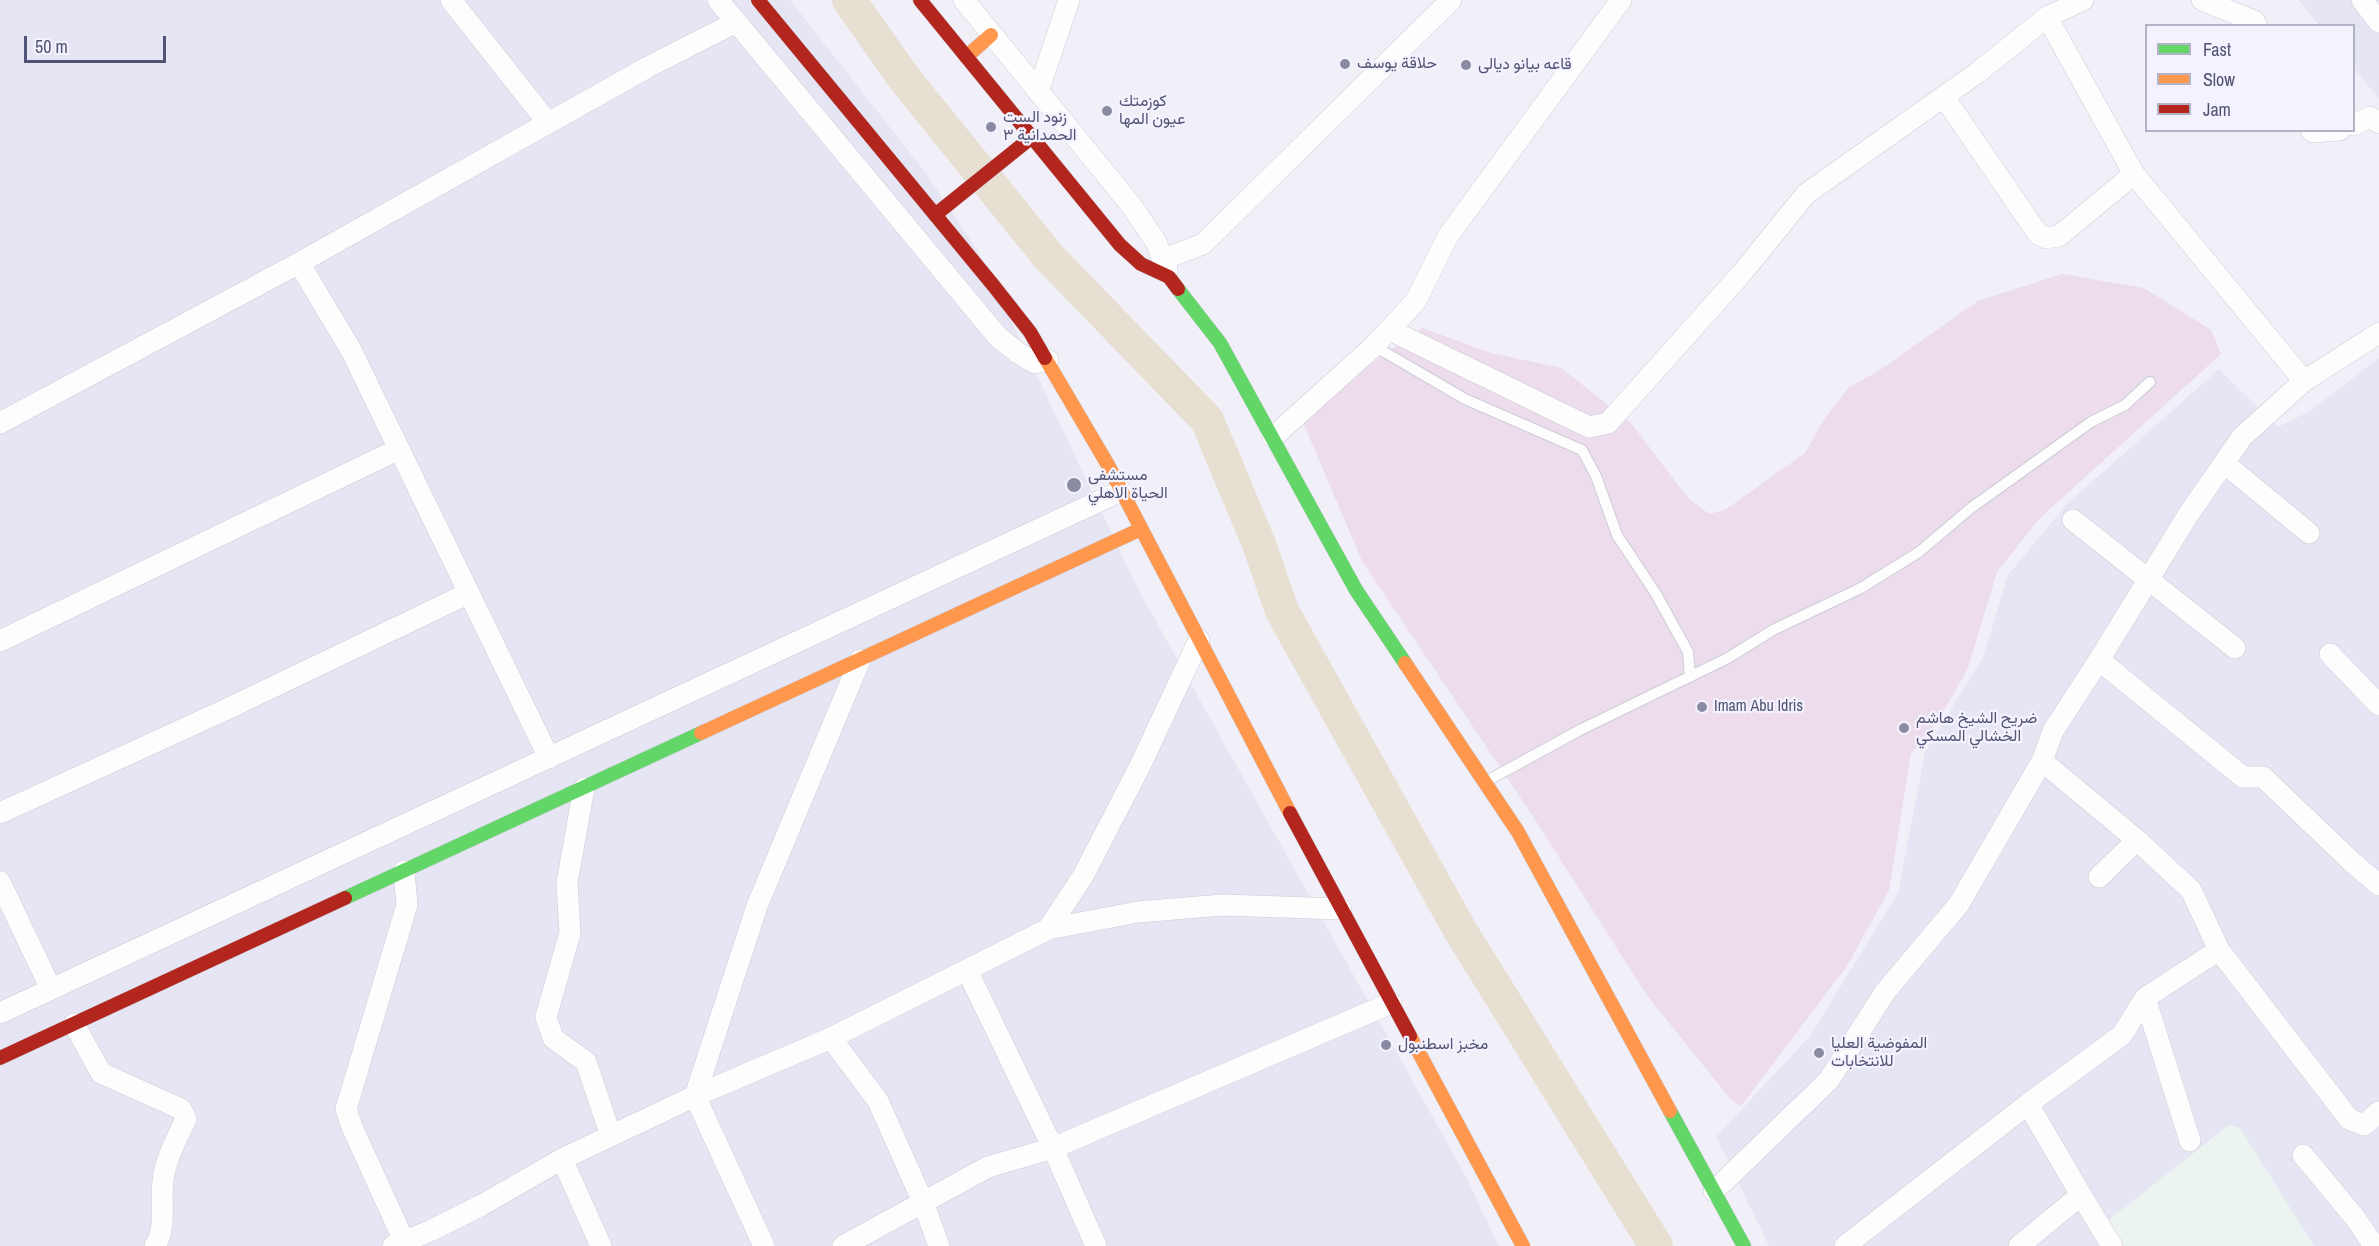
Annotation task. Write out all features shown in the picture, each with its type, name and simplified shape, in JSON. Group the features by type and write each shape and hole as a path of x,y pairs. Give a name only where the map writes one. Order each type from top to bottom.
{"street":[{"path":"451,0 548,123"},
{"path":"718,0 998,337 1035,363 1048,360"},
{"path":"758,0 935,214 1030,332 1048,360 1121,491 1391,1003 1523,1246"},
{"path":"920,0 1120,245 1141,264 1167,268 1203,244 1451,0"},
{"path":"964,0 1145,223 1167,268 1220,343 1356,590 1518,832 1743,1246"},
{"path":"1038,92 1069,0"},
{"path":"1273,438 1374,346 1416,301 1448,236 1621,0"},
{"path":"1390,330 1589,427 1608,423 1742,273 1806,194 1977,73 2048,17 2083,0"},
{"path":"2202,0 2254,21 2256,24"},
{"path":"2362,0 2379,22"},
{"path":"2048,17 2134,174 2304,381"},
{"path":"0,423 299,263 648,67 736,22"},
{"path":"966,57 991,35"},
{"path":"1944,97 2038,234 2046,238 2059,236 2134,174"},
{"path":"2355,124 2370,117 2379,123"},
{"path":"935,214 1032,137"},
{"path":"299,263 351,350 549,758"},
{"path":"1714,1191 1829,1080 1884,992 1959,904 2042,761 2053,731 2188,515 2242,437 2304,381 2379,333"},
{"path":"0,641 399,449"},
{"path":"2224,463 2309,533"},
{"path":"0,1013 1121,491"},
{"path":"2073,520 2235,648"},
{"path":"0,1058 1141,529"},
{"path":"0,813 227,709 469,593"},
{"path":"1048,929 1083,876 1140,766 1199,640"},
{"path":"2330,654 2379,705"},
{"path":"764,1246 695,1096 757,906 860,660"},
{"path":"2099,660 2243,777 2263,777 2375,873"},
{"path":"2042,761 2137,840 2191,890 2219,950 2349,1119 2364,1125 2379,1112"},
{"path":"584,788 567,883 570,933 546,1017 553,1038 586,1062 611,1136"},
{"path":"2098,877 2137,840"},
{"path":"404,871 407,905 346,1109 398,1244 433,1239 480,1206 562,1159 695,1096 831,1038 1048,929 1138,912 1223,905 1341,909"},
{"path":"0,882 51,988"},
{"path":"1845,1246 2028,1104 2122,1035 2145,998 2219,950"},
{"path":"967,970 1053,1148 1096,1246"},
{"path":"2145,998 2190,1141"},
{"path":"843,1246 988,1167 1053,1148 1391,1003"},
{"path":"74,1024 101,1073 181,1110 186,1119 174,1143 163,1180 162,1221 159,1239 155,1246"},
{"path":"831,1038 878,1101 923,1202 939,1246"},
{"path":"2028,1104 2112,1246"},
{"path":"2303,1155 2356,1219 2374,1246"},
{"path":"562,1159 601,1246"},
{"path":"2019,1246 2081,1195"}],"lane":[{"path":"1374,346 1465,399 1582,450 1596,476 1617,535 1656,594 1688,652 1690,677"},
{"path":"1485,782 1580,730 1728,658 1773,630 1861,588 1919,552 1971,508 2091,422 2125,405 2150,382"}],"shaded area":[{"path":"0,0 790,0 925,172 978,251 1138,589 1464,1173 1499,1246 0,1246"},
{"path":"2298,0 2379,0 2379,99 2355,69 2355,24 2318,24"},
{"path":"2062,274 2144,288 2211,330 2221,354 2039,519 1997,572 1968,668 1941,716 1911,754 1889,890 1847,966 1741,1106 1732,1101 1648,997 1532,815 1362,561 1302,420 1375,361 1422,328 1491,353 1561,368 1631,423 1688,498 1709,514 1725,510 1805,453 1825,418 1850,386 1877,372 1978,301"},
{"path":"2379,358 2379,1246 1769,1246 1716,1137 1810,1036 1898,893 1925,752 1983,657 2008,575 2067,504 2219,369 2278,427 2308,412"},
{"path":"2229,1125 2240,1128 2314,1246 2117,1246 2106,1222"}],"waterway":[{"path":"849,0 904,78 1048,256 1207,420 1259,544 1282,611 1460,930 1656,1246"}],"traffic: fast":[{"path":"1178,289 1220,343 1356,590 1405,663"},
{"path":"345,898 701,733"},
{"path":"1670,1111 1744,1246"}],"traffic: slow":[{"path":"966,57 991,35"},
{"path":"1045,358 1108,465 1290,813"},
{"path":"701,733 1141,529"},
{"path":"1405,663 1518,832 1670,1111"},
{"path":"1410,1036 1523,1246"}],"traffic: jam":[{"path":"758,0 993,285 1030,332 1045,358"},
{"path":"920,0 1120,245 1141,264 1169,277 1178,289"},
{"path":"935,215 1032,137"},
{"path":"1290,813 1410,1036"},
{"path":"0,1058 345,898"}],"place":[{"name":"حلاقة يوسف","path":"1345,64"},
{"name":"قاعه بيانو ديالى","path":"1466,65"},
{"name":"كوزمتك عيون المها","path":"1107,111"},
{"name":"زنود الست الحمدانية ٣","path":"991,127"},
{"name":"مستشفى الحياة الاهلي","path":"1074,485"},
{"name":"Imam Abu Idris","path":"1702,707"},
{"name":"ضريح الشيخ هاشم الخشالي المسكي","path":"1904,728"},
{"name":"مخبز اسطنبول","path":"1386,1045"},
{"name":"المفوضية العليا للانتخابات","path":"1819,1053"}]}
